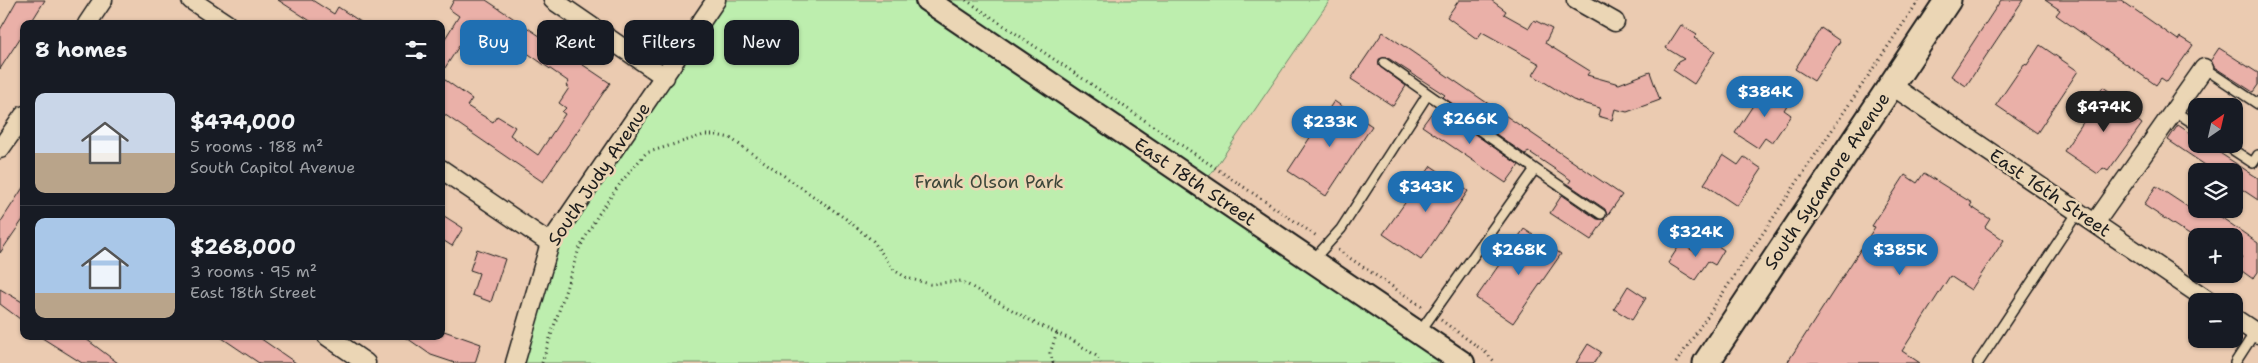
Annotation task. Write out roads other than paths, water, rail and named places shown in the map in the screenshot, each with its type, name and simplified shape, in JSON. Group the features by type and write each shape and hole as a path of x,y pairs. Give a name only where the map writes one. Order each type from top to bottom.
{"main road":[{"name":"South Sycamore Avenue","path":"1706,363 1948,0"}],"street":[{"path":"90,20 103,0"},
{"path":"191,0 220,20"},
{"path":"553,0 665,77"},
{"name":"South Judy Avenue","path":"515,363 550,243 716,0"},
{"name":"East 18th Street","path":"927,0 1463,363"},
{"path":"1576,0 1616,22"},
{"path":"2095,223 2204,68"},
{"name":"East 16th Street","path":"1891,85 2198,293"},
{"path":"0,149 20,126"},
{"path":"445,172 550,243"},
{"path":"2243,324 2256,333"},
{"path":"332,340 366,363"}],"lane":[{"path":"1384,63 1601,214"},
{"path":"2204,68 2258,104"},
{"path":"1312,261 1341,229 1428,94"},
{"path":"2174,111 2188,120"},
{"path":"2238,153 2253,163 2258,155"},
{"path":"1419,333 1535,169"},
{"path":"1978,363 2078,212"},
{"path":"2235,363 2256,333"}],"park label":[{"name":"Frank Olson Park","path":"989,182"}]}
